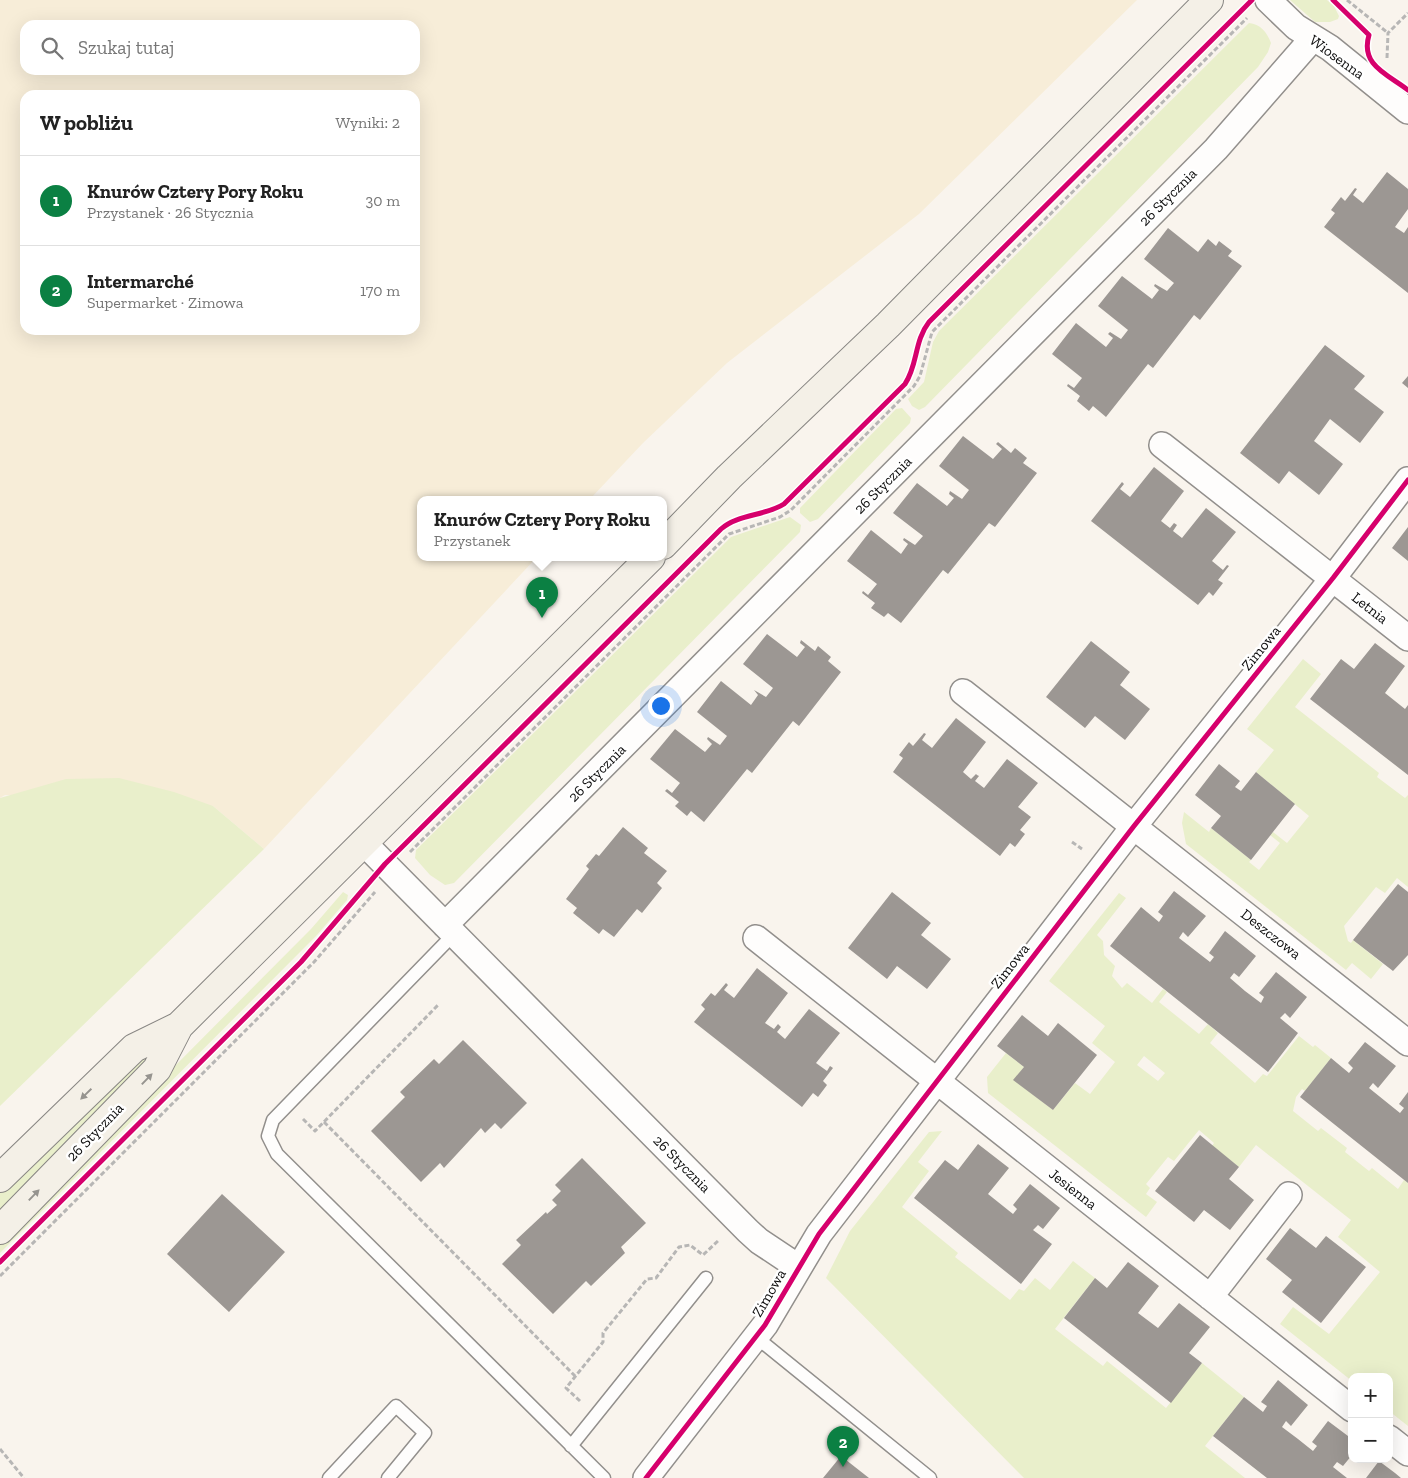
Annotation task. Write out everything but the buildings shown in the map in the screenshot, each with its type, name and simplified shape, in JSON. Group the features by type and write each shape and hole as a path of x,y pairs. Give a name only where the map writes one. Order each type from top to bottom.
{"street":[{"path":"667,541 729,477 888,325 1209,0"},
{"name":"Wiosenna","path":"1260,7 1330,48 1408,111"},
{"name":"26 Stycznia","path":"450,930 1216,149 1313,38"},
{"path":"1162,444 1332,578"},
{"name":"Zimowa","path":"646,1478 756,1337 773,1313 798,1266 819,1234 1134,826 1408,480"},
{"name":"26 Stycznia","path":"0,1230 157,1069 179,1026 648,561"},
{"name":"Letnia","path":"1332,578 1408,638"},
{"path":"963,692 1134,826"},
{"name":"Deszczowa","path":"1134,826 1408,1043"},
{"name":"26 Stycznia","path":"363,842 759,1241 798,1266"},
{"path":"756,938 937,1082"},
{"name":"26 Stycznia","path":"0,1178 134,1048 179,1026"},
{"name":"Jesienna","path":"937,1082 1348,1406"},
{"path":"1210,1297 1288,1195"},
{"path":"1393,1441 1408,1453"}],"lane":[{"path":"450,930 273,1120 268,1136 277,1154 604,1478"},
{"path":"571,1446 706,1278"},
{"path":"756,1337 930,1478"},
{"path":"329,1478 396,1406 425,1433 388,1478"}],"path":[{"path":"1347,0 1388,33"},
{"path":"0,1276 314,962 416,845 728,534 785,514 833,469 914,386 920,376 932,332 1260,7"},
{"path":"1387,59 1388,33 1408,13"},
{"path":"288,1104 315,1131 439,1004"},
{"path":"324,1122 576,1377"},
{"path":"596,1415 566,1388 603,1342 603,1333 647,1278 656,1278 679,1247 690,1246 703,1255 722,1237"},
{"path":"0,1449 24,1478"}],"shaded area":[{"path":"0,0 1137,0 919,214 727,363 643,443 593,496 417,496 417,561 533,561 264,849 213,806 5,795 0,798"}],"green space":[{"path":"1290,0 1327,0 1334,6 1339,16 1338,19 1330,22 1315,22"},
{"path":"1249,23 1263,29 1271,43 1268,52 1258,67 925,407 919,410 912,406 908,399 924,382 933,342 939,331"},
{"path":"902,408 911,418 910,423 818,519 810,522 800,513 800,508 896,409"},
{"path":"790,517 801,525 800,532 454,883 445,885 430,875 415,858 416,850 731,537"},
{"path":"1303,659 1321,674 1295,707 1379,773 1377,777 1405,798 1408,795 1408,887 1397,878 1385,893 1376,887 1344,926 1348,941 1351,943 1353,940 1383,964 1371,979 1352,963 1346,970 1186,844 1182,823 1184,812 1209,832 1211,828 1251,860 1249,862 1259,870 1280,843 1270,835 1273,832 1287,843 1309,816 1256,772 1274,750 1247,729"},
{"path":"119,778 174,792 213,806 264,849 0,1106 0,798 66,779"},
{"path":"343,892 348,895 347,900 317,935 0,1253 0,1242 311,929"},
{"path":"1119,893 1126,898 1097,935 1103,941 1104,955 1115,966 1112,976 1122,988 1127,983 1152,1003 1163,989 1167,992 1159,1002 1199,1034 1208,1024 1218,1033 1210,1043 1255,1083 1263,1074 1267,1076 1299,1036 1313,1047 1315,1045 1331,1058 1305,1091 1302,1089 1296,1097 1293,1111 1318,1131 1321,1128 1347,1148 1345,1152 1369,1171 1372,1168 1398,1189 1404,1180 1408,1183 1408,1426 1393,1414 1393,1373 1348,1373 1348,1378 1280,1324 1293,1307 1329,1334 1380,1272 1338,1237 1351,1220 1256,1145 1239,1167 1212,1146 1214,1143 1199,1130 1174,1161 1168,1157 1146,1184 1150,1188 1146,1194 1157,1202 1146,1217 988,1093 987,1077 1006,1053 1024,1067 1014,1080 1053,1110 1075,1083 1090,1094 1115,1062 1092,1043 1105,1026 1049,981","holes":["1144,1056 1165,1073 1158,1081 1137,1065"]},
{"path":"145,1056 148,1063 0,1210 0,1193 97,1095"},
{"path":"942,1131 918,1162 929,1171 902,1207 958,1253 955,1257 1010,1300 1019,1289 1024,1291 1035,1278 1050,1290 1073,1261 1095,1278 1055,1329 1103,1366 1107,1361 1166,1408 1202,1363 1244,1397 1205,1446 1245,1478 1024,1478 826,1278 850,1231 929,1132"}],"cycle path":[{"path":"0,1262 301,962 385,864 721,529 735,520 769,511 784,504 905,384 912,369 924,329 929,322 1252,0"},
{"path":"1333,0 1369,35 1368,54 1377,68 1408,90"},
{"path":"646,1478 765,1325 819,1234 1134,826 1333,578 1408,480"}],"place":[{"name":"Knurów Cztery Pory Roku","path":"542,618"},
{"name":"Intermarché","path":"843,1467"}]}
